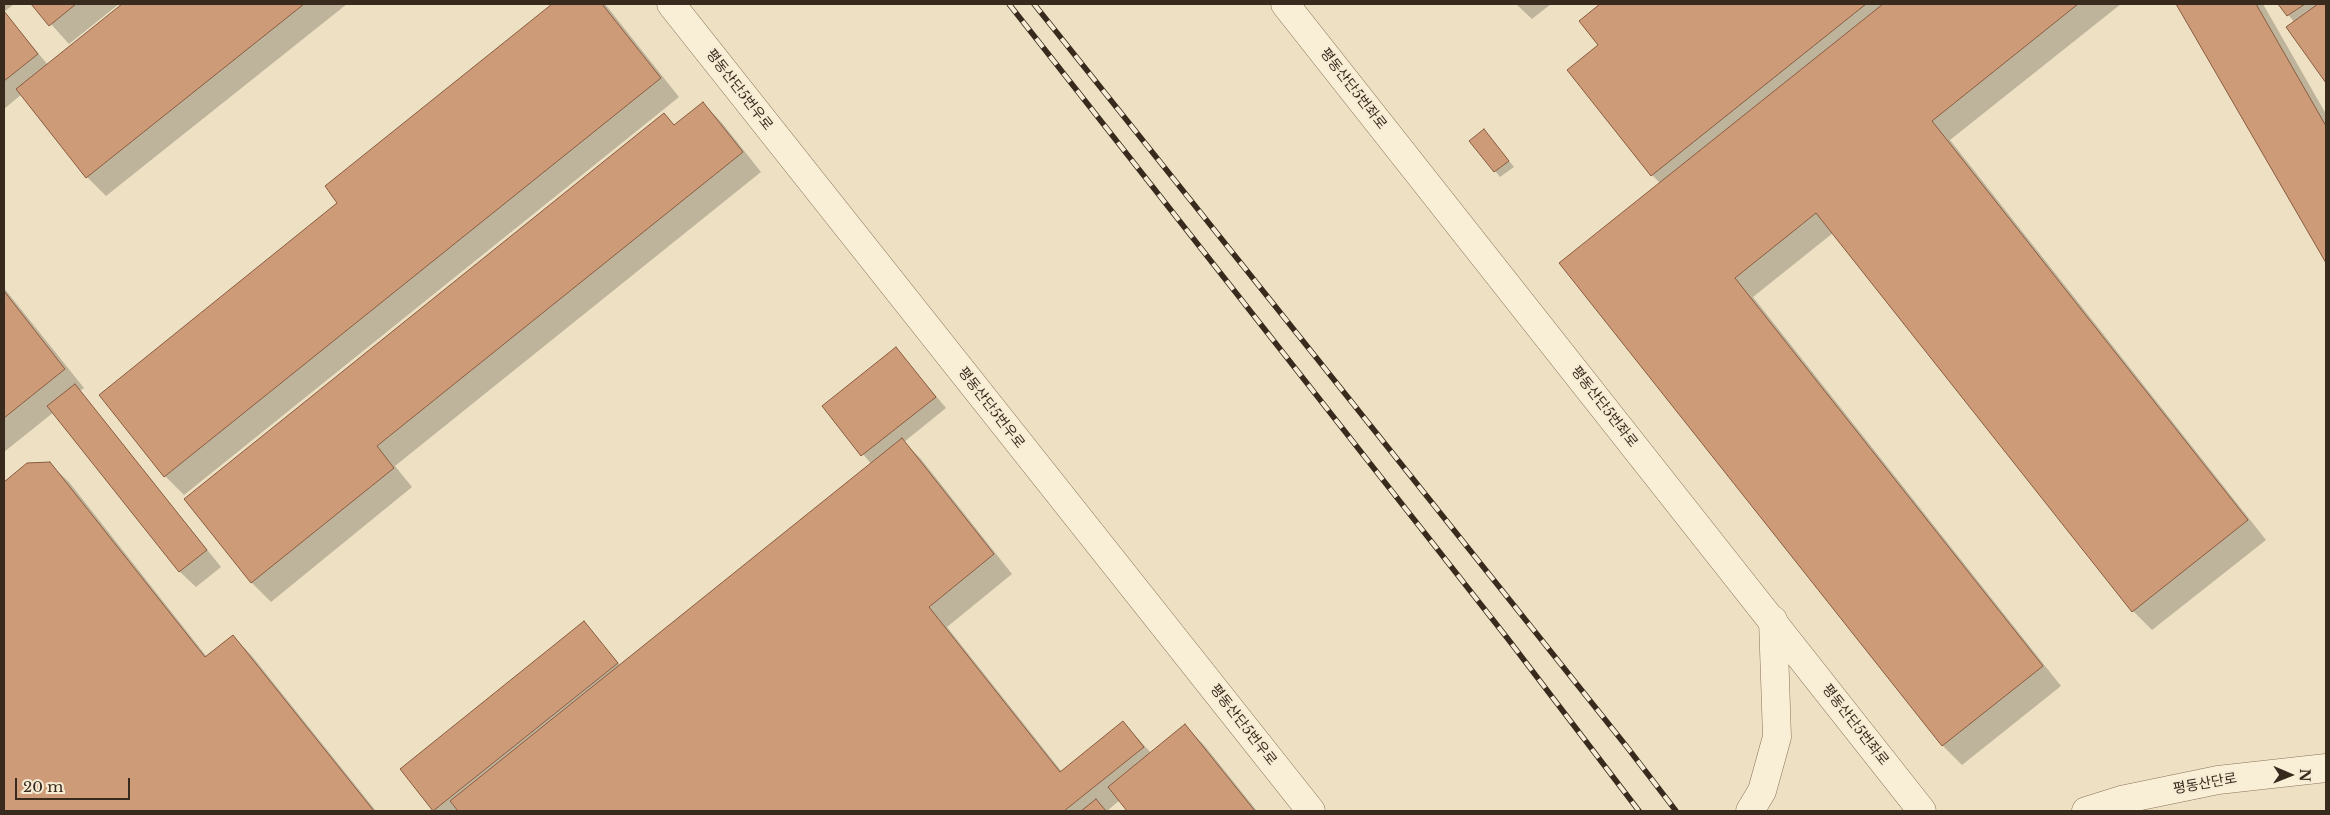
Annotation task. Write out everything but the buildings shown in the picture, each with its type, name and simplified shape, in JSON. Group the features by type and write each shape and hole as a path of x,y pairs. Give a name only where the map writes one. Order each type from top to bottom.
{"street":[{"name":"평동산단5번우로","path":"671,4 1312,811"},
{"name":"평동산단5번좌로","path":"1285,4 1922,811"},
{"path":"1750,811 1762,791 1777,737 1773,620"},
{"name":"평동산단로","path":"2086,811 2121,800 2218,780 2326,768"}],"railway":[{"path":"1009,4 1508,639 1639,811"},
{"path":"1034,4 1676,811"}]}
